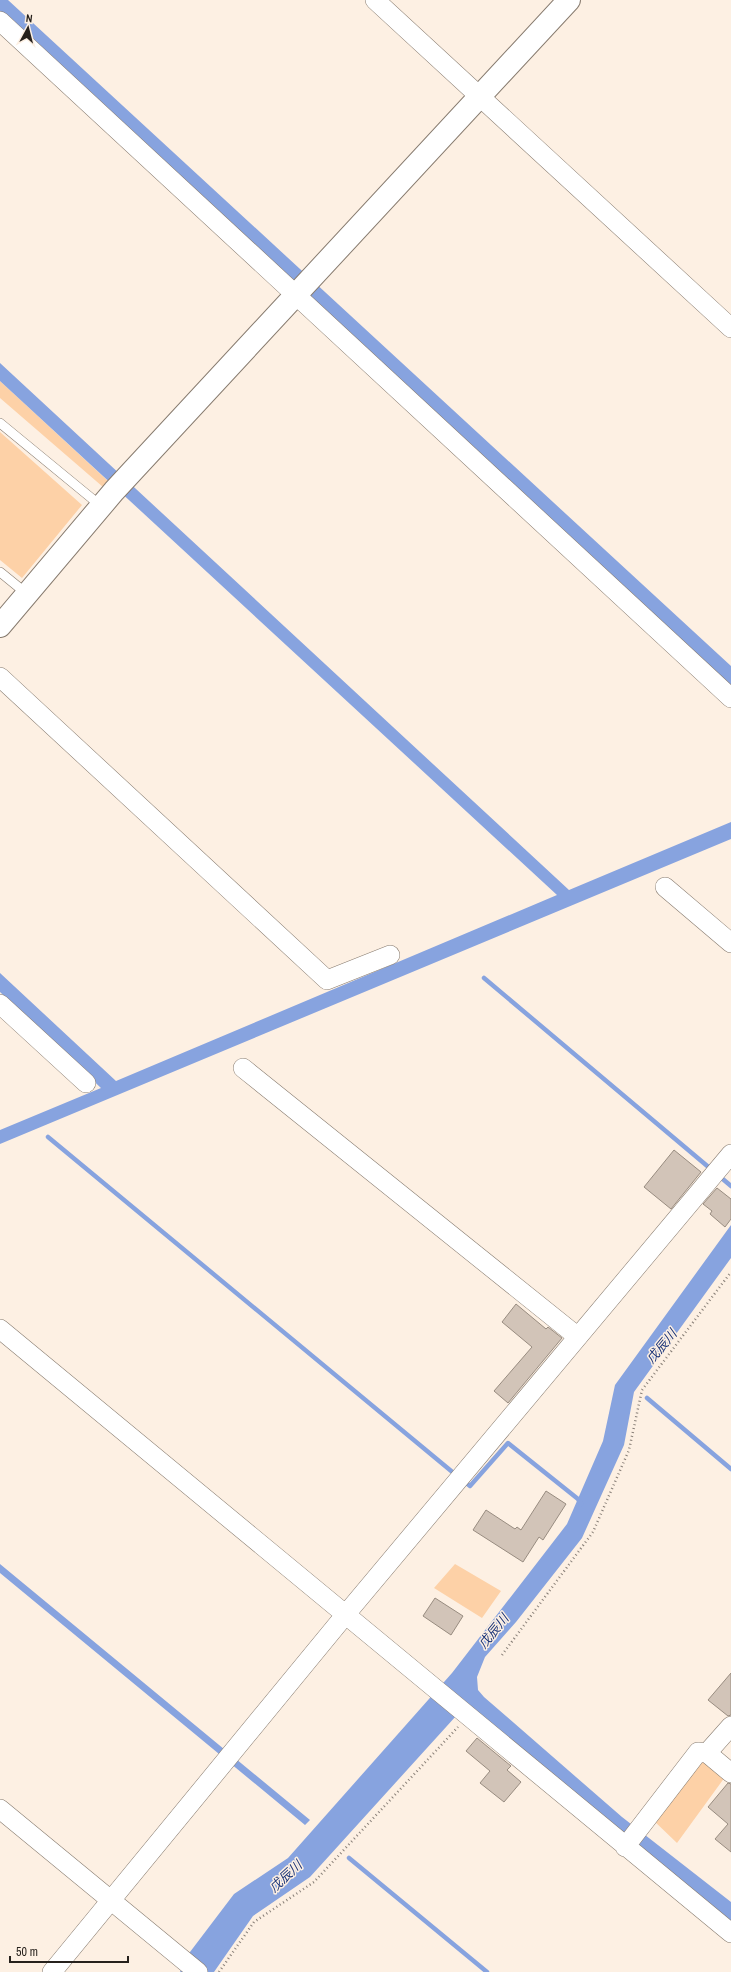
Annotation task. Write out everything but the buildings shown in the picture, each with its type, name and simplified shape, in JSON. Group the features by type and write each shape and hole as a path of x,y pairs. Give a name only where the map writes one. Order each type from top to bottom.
{"street":[{"path":"375,0 731,328"},
{"path":"0,626 114,491 570,0"},
{"path":"0,21 731,698"},
{"path":"0,677 327,980 390,955"},
{"path":"666,887 731,943"},
{"path":"0,1004 86,1083"},
{"path":"243,1068 578,1337"},
{"path":"52,1972 112,1901 346,1614 578,1337 723,1167"},
{"path":"0,1330 469,1715 731,1933"},
{"path":"707,1753 731,1726"},
{"path":"625,1846 698,1752 707,1753 731,1773"},
{"path":"0,1809 198,1972"}],"lane":[{"path":"0,423 114,491"},
{"path":"0,572 27,594"}],"path":[{"path":"502,1655 593,1532 629,1450 642,1390 731,1272"},
{"path":"219,1972 254,1922 314,1882 469,1715"}],"shaded area":[{"path":"0,381 108,481 103,487 0,398"},
{"path":"0,432 82,505 22,578 0,560"},
{"path":"455,1564 501,1591 482,1618 434,1588"},
{"path":"702,1759 725,1777 677,1843 652,1819"}],"water":[{"path":"0,0 8,0 731,666 731,689 0,12"},
{"path":"0,363 569,890 731,822 731,839 0,1144 0,1130 101,1088 0,992 0,973 116,1081 557,895 0,381"},
{"name":"戊辰川","path":"731,1225 731,1258 634,1392 624,1445 582,1538 516,1622 485,1657 477,1677 478,1690 484,1697 622,1817 731,1902 731,1926 466,1705 310,1877 253,1916 214,1972 180,1972 190,1952 234,1894 288,1858 452,1673 567,1524 603,1441 615,1385"},
{"path":"0,1564 310,1820 305,1825 0,1573"}],"waterway":[{"path":"484,978 712,1170"},
{"path":"48,1137 456,1475"},
{"path":"718,1175 731,1186"},
{"path":"647,1398 731,1469"},
{"path":"464,1481 470,1486 508,1443 578,1499 581,1504"},
{"path":"349,1858 487,1972"}]}
